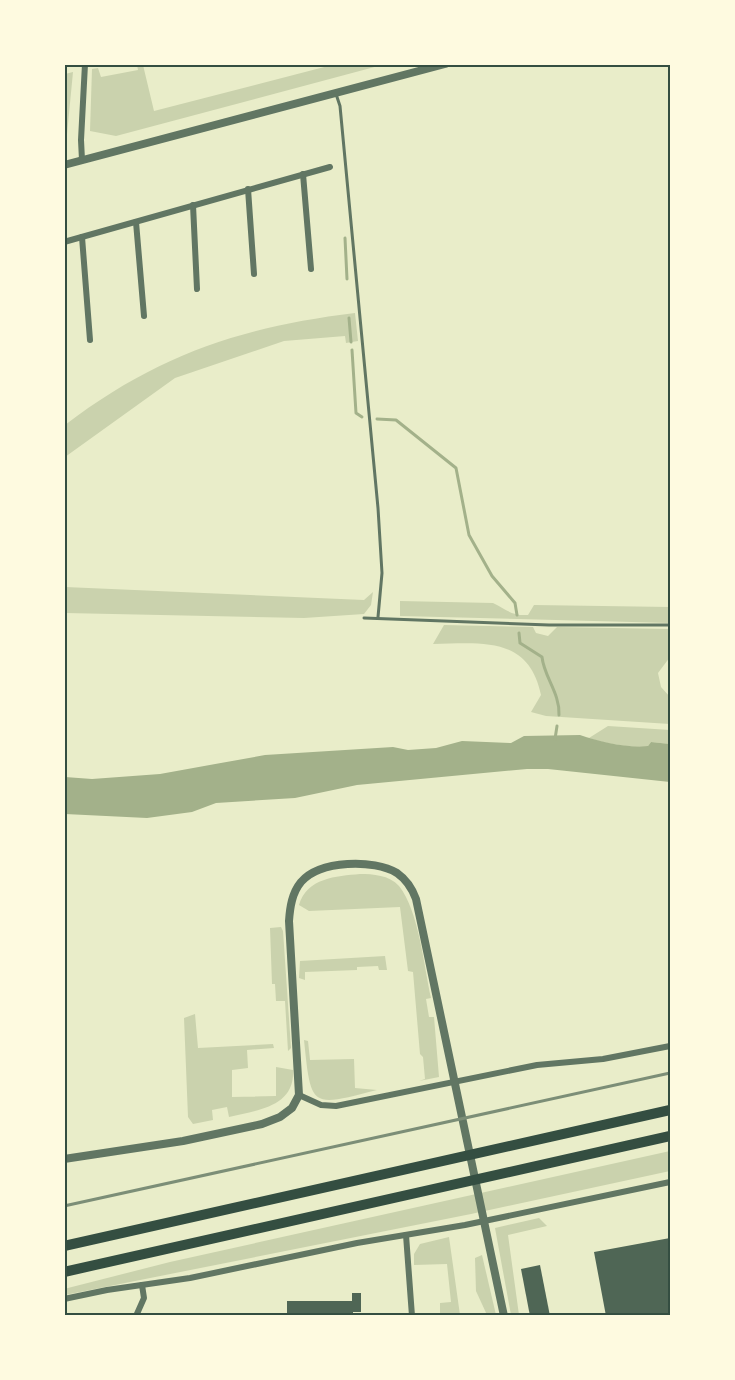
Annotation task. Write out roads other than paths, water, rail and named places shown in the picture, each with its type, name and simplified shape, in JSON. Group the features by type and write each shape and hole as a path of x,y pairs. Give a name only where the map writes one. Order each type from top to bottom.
{"highway":[{"path":"64,1246 670,1110"},
{"path":"64,1272 670,1136"}],"street":[{"path":"82,160 81,140 86,64"},
{"path":"64,165 445,64"},
{"path":"64,242 330,167"},
{"path":"303,174 311,269"},
{"path":"248,189 254,274"},
{"path":"193,205 198,289"},
{"path":"136,222 144,316"},
{"path":"82,237 90,340"},
{"path":"64,1159 183,1141 262,1124 280,1117 292,1108 299,1095 290,910 296,890 309,875 332,867 369,865 391,870 408,882 416,898 436,1003 504,1316"},
{"path":"299,1095 321,1105 336,1106 537,1065 603,1059 670,1046"},
{"path":"64,1299 190,1278 406,1234 510,1216 670,1182"},
{"path":"406,1234 412,1316"},
{"path":"136,1316 143,1302 142,1285"}],"lane":[{"path":"336,94 340,106 378,508 382,573 378,617"},
{"path":"364,618 378,617 405,621 670,625"}],"waterway":[{"path":"345,238 347,279"},
{"path":"349,318 351,342"},
{"path":"352,350 356,413 362,417"},
{"path":"377,419 396,420 456,468 469,535 492,576 515,603 517,615"},
{"path":"519,633 520,643 542,657 557,699 559,715"},
{"path":"555,739 557,726"}],"railway":[{"path":"64,1206 670,1073"}]}
